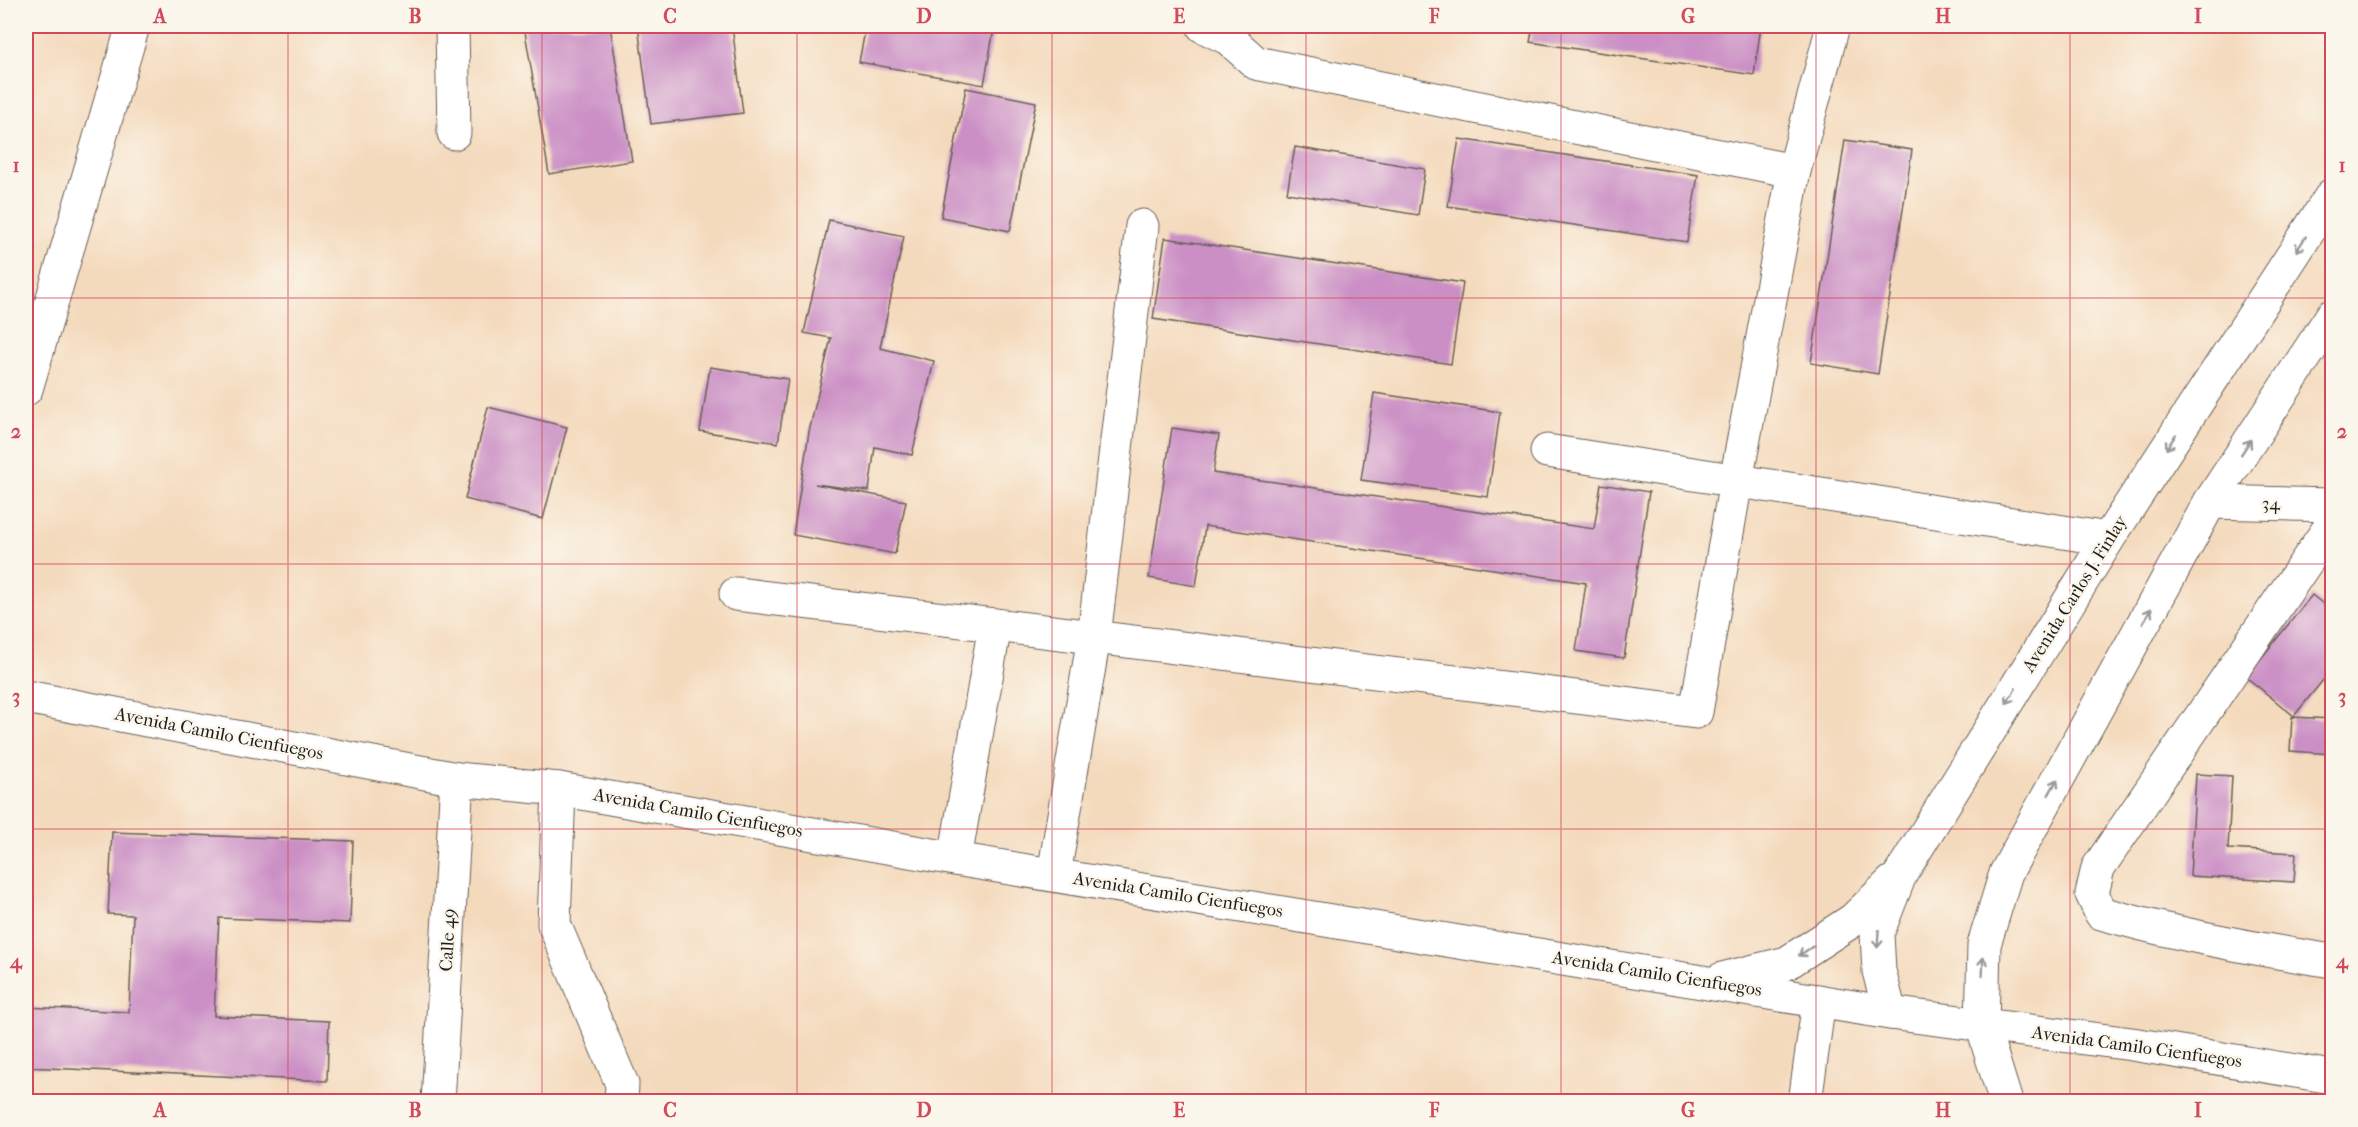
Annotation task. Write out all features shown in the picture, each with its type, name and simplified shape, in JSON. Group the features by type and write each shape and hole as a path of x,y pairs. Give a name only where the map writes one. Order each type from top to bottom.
{"main road":[{"path":"26,389 134,26"},
{"path":"452,26 454,133"},
{"path":"1203,26 1228,38 1256,63 1794,171"},
{"path":"736,594 1696,712 1736,481 1794,171 1833,26"},
{"name":"Avenida Carlos J. Finlay","path":"1890,1013 1879,971 1877,934 1900,875 2108,539 2332,195"},
{"path":"1053,874 1094,637 1142,226"},
{"path":"2006,1101 1982,1025 1984,945 2006,873 2210,502 2332,316"},
{"path":"1547,452 2108,539"},
{"name":"34","path":"2210,502 2332,506"},
{"path":"2332,524 2098,868 2092,894 2101,913 2127,921 2279,953 2332,961"},
{"path":"956,859 995,625"},
{"name":"Avenida Camilo Cienfuegos","path":"26,697 457,779 559,789 956,859 1890,1013 2132,1044 2332,1077"},
{"name":"Calle 49","path":"438,1101 457,779"},
{"path":"559,789 554,924 622,1084 621,1101"},
{"path":"1708,983 1787,963 1853,920 1900,875"},
{"path":"1805,1101 1819,1001"}],"building":[{"path":"524,26 610,26 632,161 549,174"},
{"path":"638,26 732,26 743,113 651,124"},
{"path":"866,26 978,26 994,29 984,85 859,62"},
{"path":"1533,26 1761,26 1754,75 1530,42"},
{"path":"966,88 1036,102 1010,231 941,217"},
{"path":"1459,139 1698,175 1687,242 1448,206"},
{"path":"1845,140 1912,150 1878,374 1811,363"},
{"path":"1295,147 1425,169 1418,215 1287,193"},
{"path":"829,220 904,236 880,348 934,361 912,455 875,447 869,491 815,484 906,501 895,554 793,535 809,432 831,338 804,333"},
{"path":"1165,238 1463,283 1451,364 1153,319"},
{"path":"710,367 788,379 778,443 700,431"},
{"path":"1374,393 1500,412 1488,497 1361,480"},
{"path":"488,407 567,427 543,519 465,499"},
{"path":"1172,428 1219,435 1213,473 1594,529 1601,484 1649,492 1624,658 1576,651 1586,583 1205,526 1196,586 1149,578"},
{"path":"2312,595 2332,611 2332,669 2294,716 2246,677"},
{"path":"2292,717 2332,719 2332,754 2290,751"},
{"path":"2196,774 2232,776 2228,849 2296,853 2294,882 2190,876"},
{"path":"112,832 353,841 350,923 219,918 214,1016 329,1021 327,1081 26,1067 26,1007 129,1012 133,915 108,914"}]}
